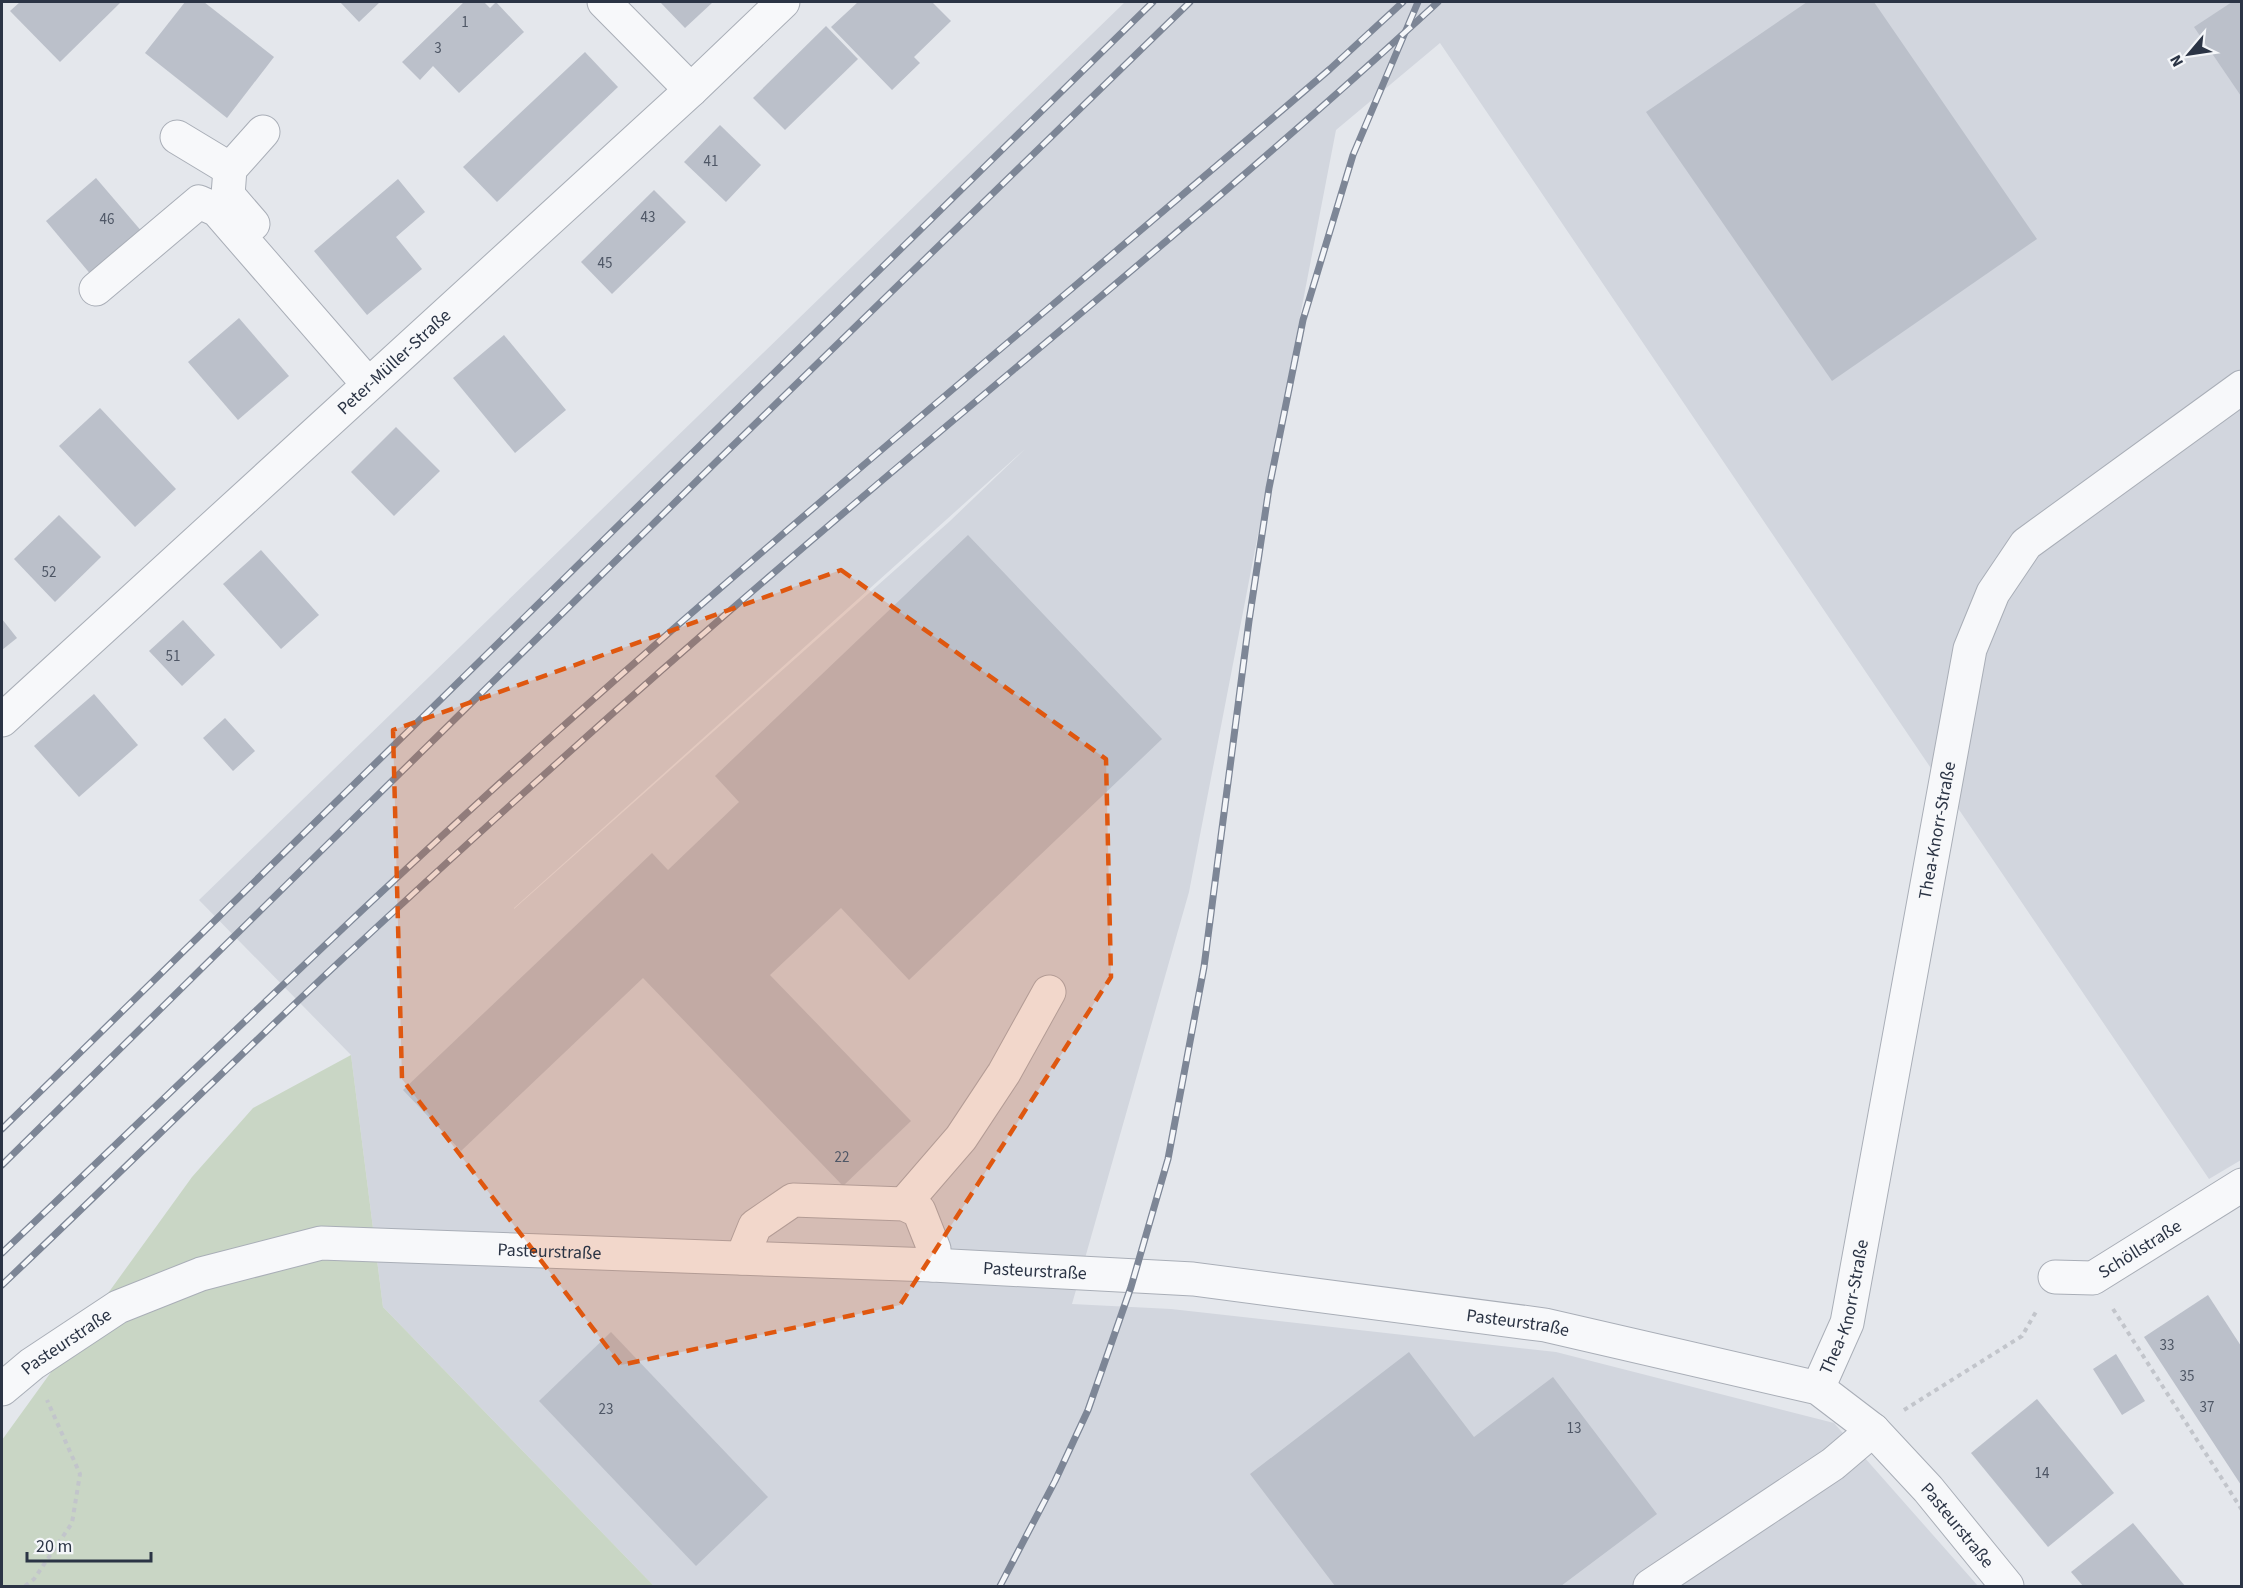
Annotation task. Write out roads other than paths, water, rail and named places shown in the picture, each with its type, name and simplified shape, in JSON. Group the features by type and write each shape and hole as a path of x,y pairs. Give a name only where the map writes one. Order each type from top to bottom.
{"street":[{"path":"604,2 691,90"},
{"name":"Peter-Müller-Straße","path":"2,720 691,90 783,2"},
{"path":"263,132 230,169 228,195 374,379"},
{"path":"177,136 230,169"},
{"path":"96,289 199,202 217,210 374,379"},
{"name":"Thea-Knorr-Straße","path":"1818,1388 1847,1323 1971,649 1993,593 2026,544 2241,387"},
{"path":"904,1204 961,1138 1004,1073 1049,992"},
{"name":"Schöllstraße","path":"2055,1277 2093,1278 2241,1185"},
{"path":"742,1258 755,1226 793,1200 904,1204 919,1211 934,1249 932,1265"},
{"name":"Pasteurstraße","path":"2,1389 32,1364 118,1307 201,1274 321,1243 932,1265 1194,1279 1533,1323 1818,1388 1873,1430 1928,1489 2007,1587"},
{"path":"1650,1587 1833,1464 1873,1430"}],"railway":[{"path":"2,1129 1153,2"},
{"path":"2,1165 715,463 1190,2"},
{"path":"2,1253 337,933 542,745 836,489 1330,69 1403,2"},
{"path":"1000,1586 1055,1481 1088,1410 1131,1287 1168,1159 1204,967 1249,621 1269,488 1303,320 1353,155 1418,2"},
{"path":"2,1285 337,964 555,765 777,570 1276,147 1438,2"}]}
